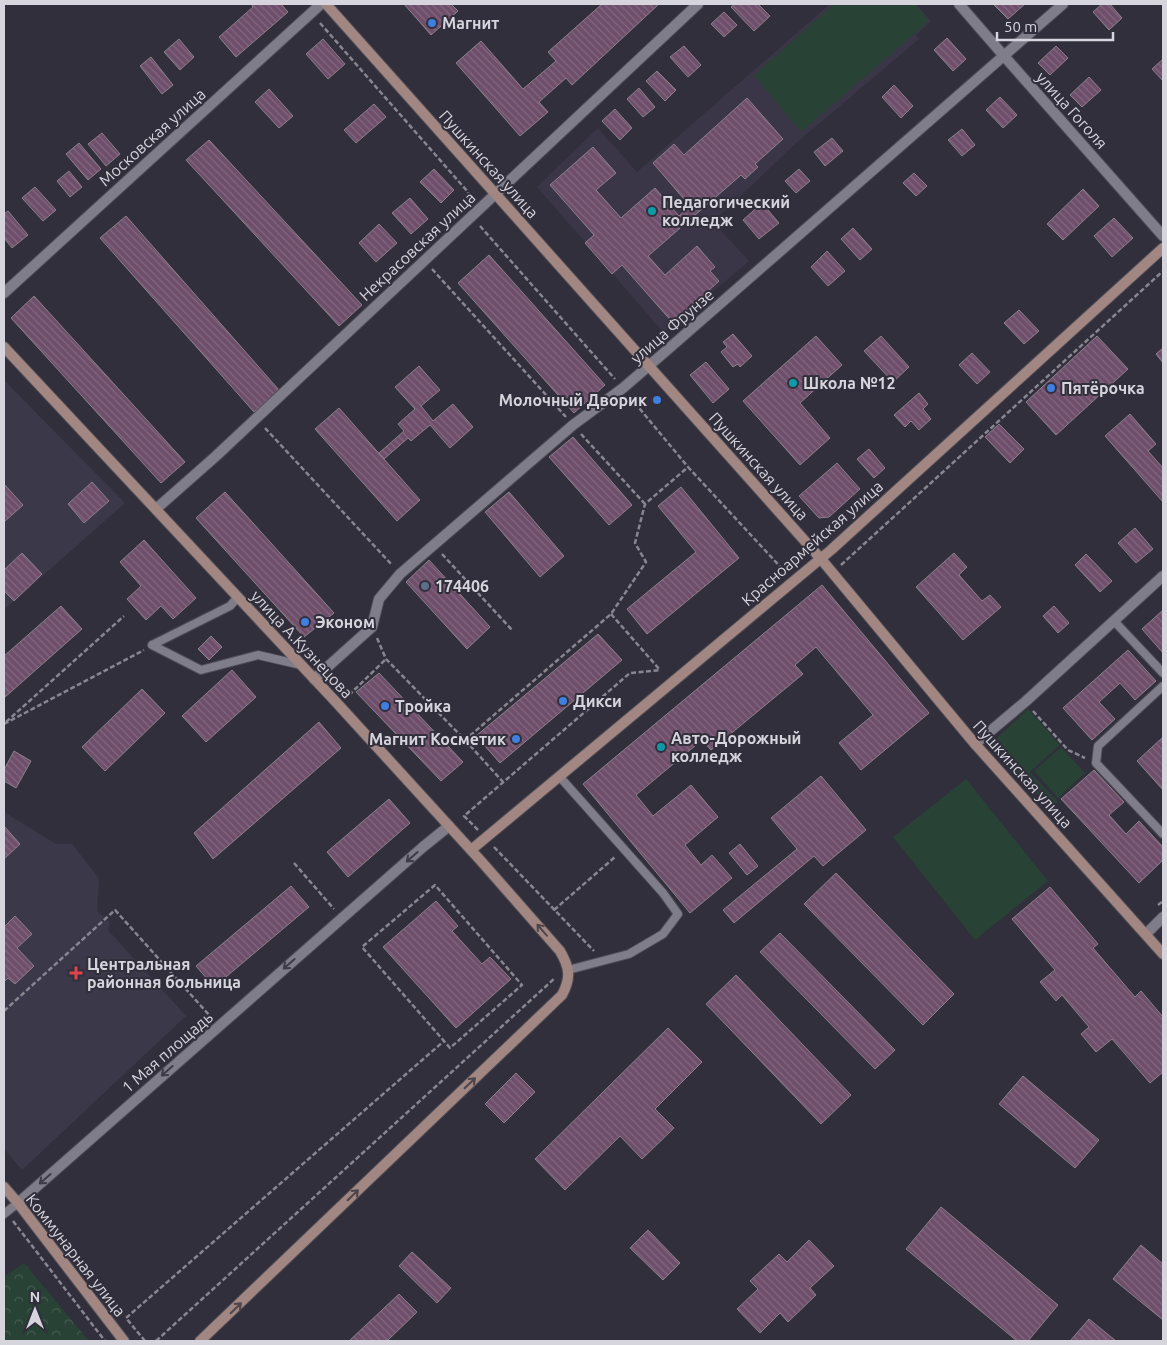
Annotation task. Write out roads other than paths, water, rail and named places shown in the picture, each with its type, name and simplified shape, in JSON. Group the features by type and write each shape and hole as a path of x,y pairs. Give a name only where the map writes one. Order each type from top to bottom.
{"main road":[{"name":"Пушкинская улица","path":"326,4 821,559 975,744 1163,954"},
{"name":"Красноармейская улица","path":"471,850 821,559 1163,248"},
{"name":"улица А.Кузнецова","path":"4,347 237,598 301,664 482,861 560,951 564,971"},
{"path":"200,1341 562,995 568,982 564,971"},
{"name":"Коммунарная улица","path":"4,1187 124,1341"}],"street":[{"name":"Московская улица","path":"4,293 321,4"},
{"name":"Некрасовская улица","path":"156,509 256,418 698,4"},
{"name":"улица Гоголя","path":"960,4 1163,236"},
{"name":"улица Фрунзе","path":"314,679 372,627 379,599 400,574 433,544 573,425 649,366 1063,4"},
{"path":"975,744 1025,702 1163,576"},
{"name":"1 Мая площадь","path":"18,1203 449,826"},
{"path":"1146,934 1163,917"}],"lane":[{"path":"237,598 230,606 152,646 201,670 258,655 301,664"},
{"path":"1114,621 1163,673"},
{"path":"1163,686 1098,746 1096,763 1163,834"},
{"path":"559,776 662,892 678,914 663,934 630,954 564,971"},
{"path":"4,1214 18,1203"}],"place":[{"name":"Магнит","path":"432,23"},
{"name":"Педагогический колледж","path":"652,211"},
{"name":"Школа №12","path":"793,383"},
{"name":"Пятёрочка","path":"1051,388"},
{"name":"Молочный Дворик","path":"657,400"},
{"name":"174406","path":"425,586"},
{"name":"Эконом","path":"305,622"},
{"name":"Дикси","path":"563,701"},
{"name":"Тройка","path":"385,706"},
{"name":"Магнит Косметик","path":"516,739"},
{"name":"Авто-Дорожный колледж","path":"661,747"},
{"name":"Центральная районная больница","path":"76,973"}]}
